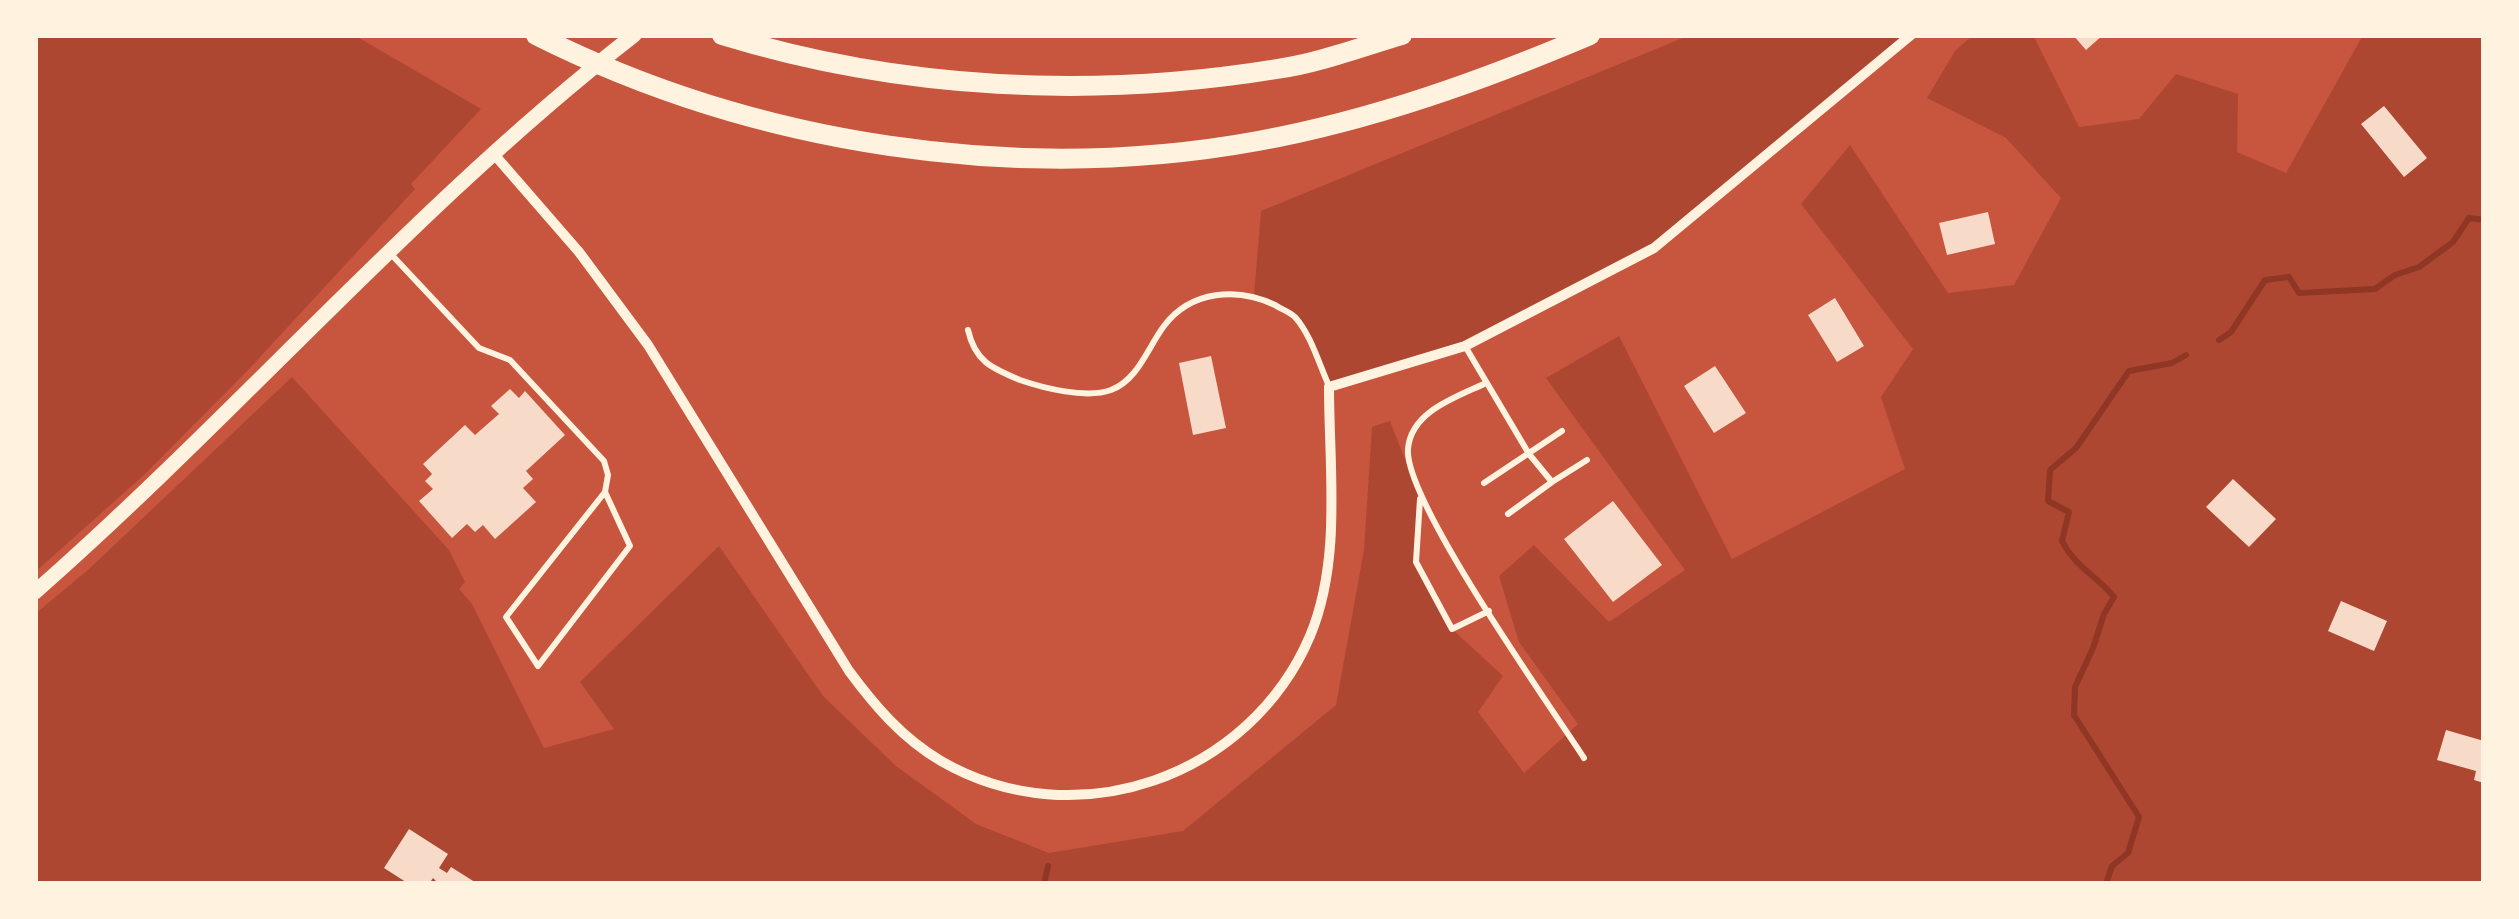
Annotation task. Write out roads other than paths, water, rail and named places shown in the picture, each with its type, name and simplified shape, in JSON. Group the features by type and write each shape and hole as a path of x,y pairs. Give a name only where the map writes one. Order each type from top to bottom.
{"highway":[{"path":"536,35 674,94 778,123 878,144 1015,158 1155,154 1259,141 1368,114 1497,74 1590,35"},
{"path":"722,35 866,70 972,83 1075,88 1280,69 1402,35"}],"main road":[{"path":"35,592 164,474 493,153 634,35"}],"street":[{"path":"493,153 579,252 648,345 777,558 867,695 889,720 925,750 967,774 1000,785 1063,795 1126,789 1181,771 1236,736 1281,690 1312,631 1330,555 1329,387 1465,346 1654,248 1911,35"}],"lane":[{"path":"390,252 480,348 510,360 604,461 608,474 605,492 506,617 538,666 630,546 605,492"},
{"path":"968,330 972,350 980,358 1018,379 1056,392 1111,390 1138,368 1164,326 1182,308 1209,295 1254,295 1294,315 1329,387"},
{"path":"1465,346 1529,454 1552,482"},
{"path":"1486,383 1433,410 1416,426 1408,447 1410,472 1420,498 1584,758"},
{"path":"1484,483 1562,431"},
{"path":"1508,514 1588,460"},
{"path":"1420,498 1416,562 1452,629 1489,611"}],"waterway":[{"path":"2219,340 2231,332 2265,280 2289,277 2299,293 2375,289 2395,275 2419,267 2453,242 2469,218 2484,220"},
{"path":"2106,884 2112,866 2128,853 2139,817 2074,715 2075,687 2114,597 2062,541 2069,512 2048,501 2050,470 2076,448 2129,371 2172,363 2186,355"},
{"path":"1044,884 1048,866"}]}
